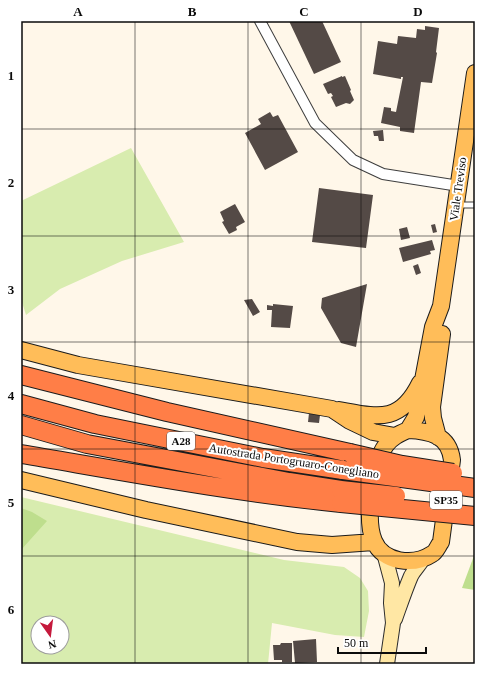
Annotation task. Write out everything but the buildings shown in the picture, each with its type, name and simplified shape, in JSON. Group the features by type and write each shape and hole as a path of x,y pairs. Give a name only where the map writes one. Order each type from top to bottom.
{"highway":[{"path":"21,375 167,412 402,465 475,477"},
{"name":"Autostrada Portogruaro-Conegliano","path":"21,404 110,427 263,458 475,488"},
{"name":"Autostrada Portogruaro-Conegliano","path":"21,425 87,444 289,482 341,496 475,506"},
{"name":"A28","path":"21,454 169,480 278,496 341,496 475,516"}],"main road":[{"name":"Viale Treviso","path":"393,623 391,603 392,583 370,526 372,485 376,464 385,446 401,433 416,417 433,327 441,306 475,72"},
{"name":"Viale Treviso","path":"438,437 432,407 443,329 441,306"},
{"path":"21,350 78,365 373,416 385,415 404,408 415,393 425,374"},
{"path":"332,408 350,421 373,432 401,433"},
{"name":"Viale Treviso","path":"387,664 393,623 406,586 422,560 434,553 441,542 452,460 451,450 445,442 438,437 423,430 401,433"},
{"path":"21,480 146,510 297,542 379,548 394,559 405,562 422,560"}],"street":[{"path":"260,21 315,123 353,160 384,174 459,186"}],"lane":[{"path":"456,205 475,205"}],"green space":[{"path":"131,148 184,242 122,261 60,289 26,315 21,299 21,201"},
{"path":"21,497 284,560 344,567 360,578 368,591 369,611 364,637 335,635 272,623 268,664 21,664"},
{"path":"21,508 32,512 47,521 21,550"},
{"path":"475,553 475,590 462,588"}]}
